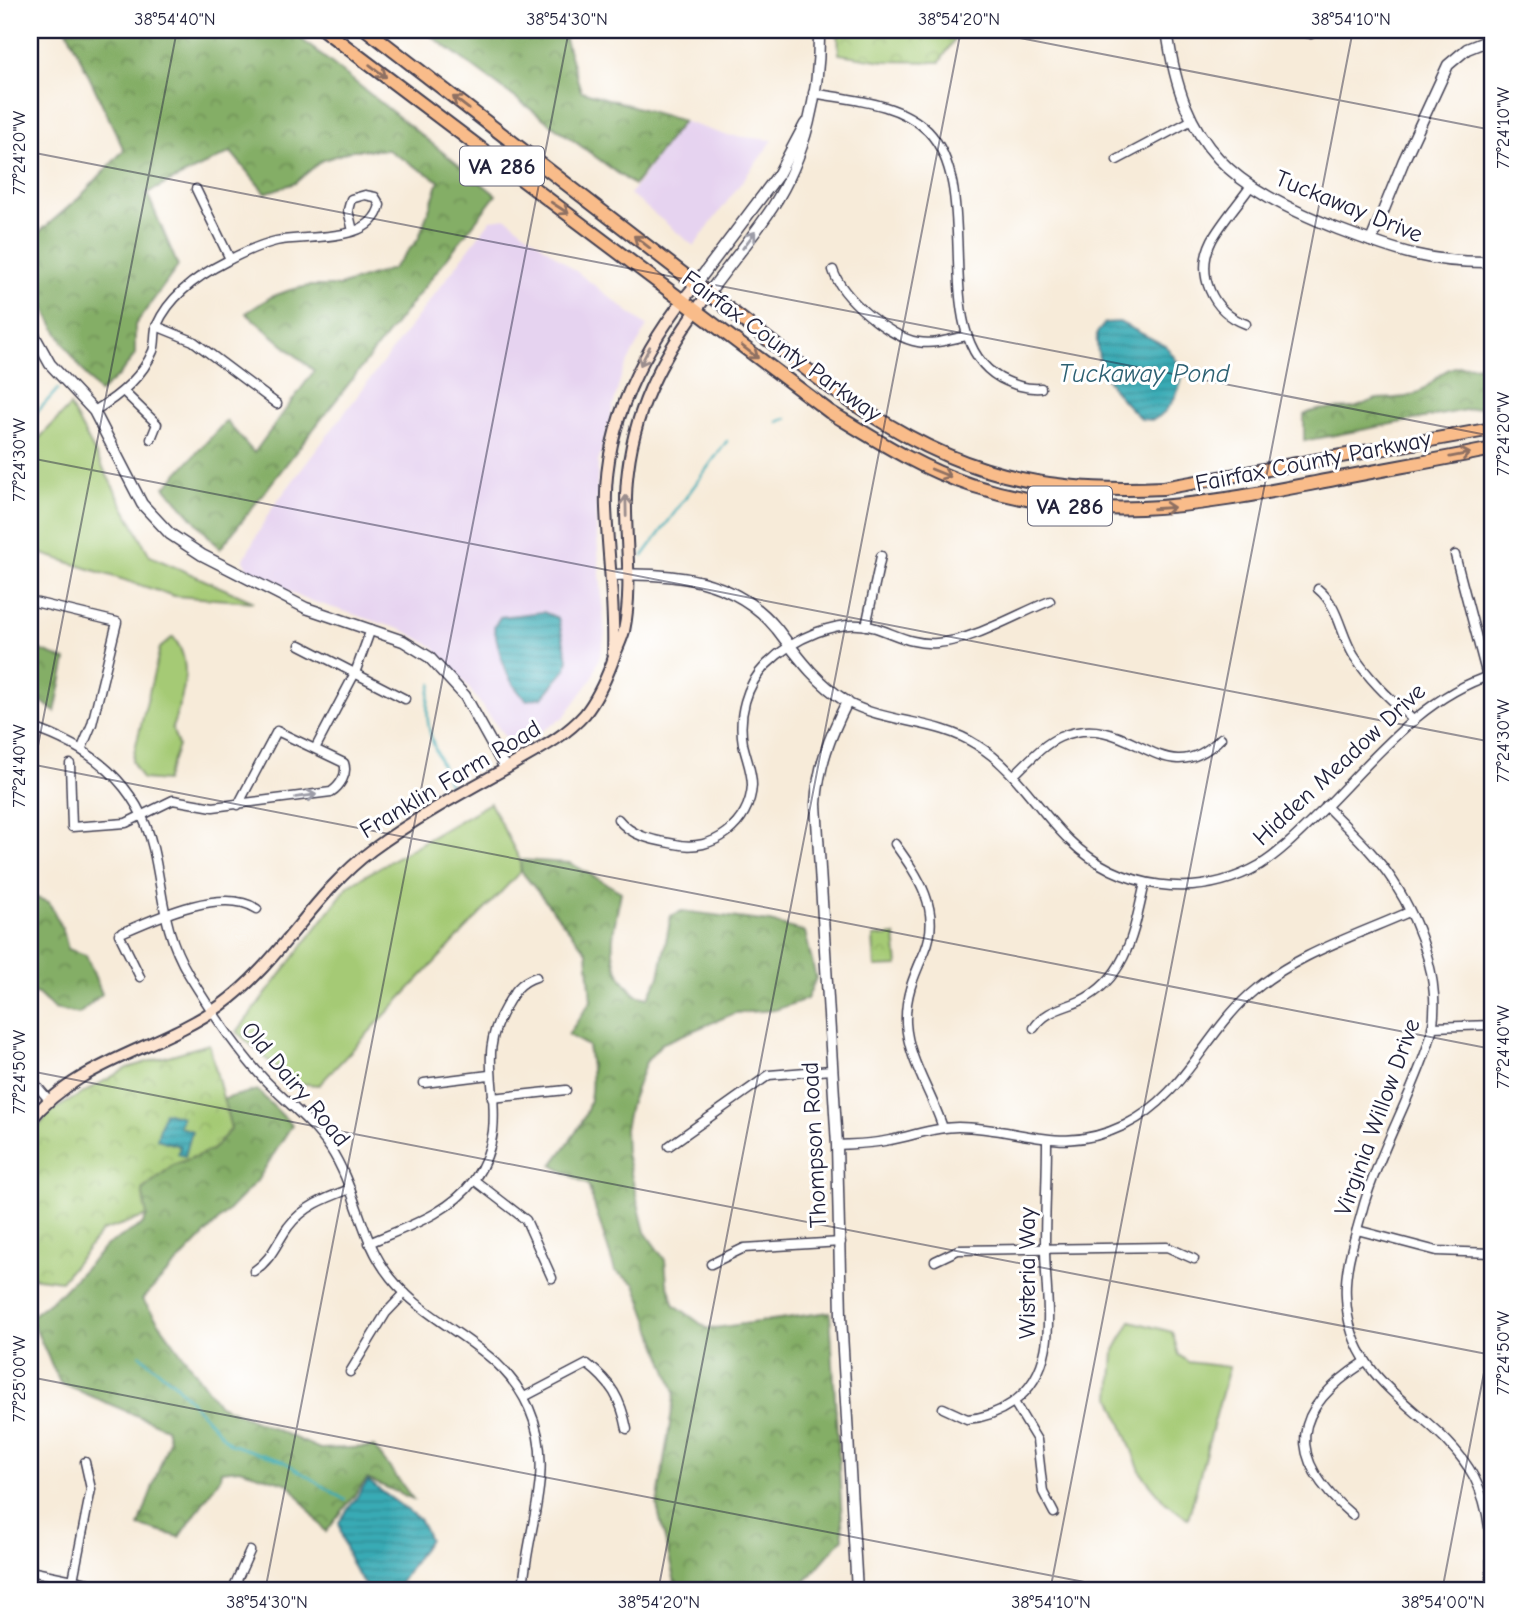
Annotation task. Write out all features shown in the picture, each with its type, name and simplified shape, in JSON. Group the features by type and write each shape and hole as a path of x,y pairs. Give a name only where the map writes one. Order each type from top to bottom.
{"highway":[{"name":"Fairfax County Parkway","path":"324,30 830,412 901,455 969,484 1058,505 1112,510 1187,506 1492,449"},
{"name":"Fairfax County Parkway","path":"367,30 827,385 893,430 950,458 1034,481 1112,489 1191,485 1492,429"}],"main road":[{"name":"Franklin Farm Road","path":"613,659 606,506 609,459 641,365 654,339 696,284"},
{"name":"Franklin Farm Road","path":"30,1121 49,1100 76,1080 177,1032 213,1011 276,954 320,898 353,865 398,831 559,738 575,724 596,698 624,631 628,574 626,496 636,426 664,358 708,294"}],"street":[{"name":"Franklin Farm Road","path":"708,294 781,193 804,146 813,93 819,30"},
{"name":"Tuckaway Drive","path":"1167,30 1175,78 1192,120 1220,160 1250,187 1287,209 1371,241 1435,261 1492,262"},
{"path":"1295,30 1311,34"},
{"path":"1371,241 1404,160 1448,65 1468,49 1492,39"},
{"path":"813,93 879,105 905,115 928,131 942,151 952,188 967,336 974,355 991,372 1021,387 1041,388"},
{"name":"Franklin Farm Road","path":"696,284 778,175 809,117"},
{"path":"1117,160 1192,120"},
{"path":"1246,324 1230,317 1215,302 1206,269 1213,239 1250,187"},
{"path":"196,189 230,259"},
{"path":"94,411 123,391 152,353 156,326 194,279 230,259 277,241 353,231 375,217 380,205 375,197 365,195 351,199 348,210 353,231"},
{"path":"833,270 847,296 904,339 926,343 967,336"},
{"path":"156,326 193,341 277,404"},
{"path":"30,328 50,364 94,411 132,489 170,534 202,555 306,608 413,646 448,675 465,696 505,768"},
{"path":"123,391 157,424 151,439"},
{"path":"866,626 881,555"},
{"path":"1455,555 1490,675"},
{"name":"Hidden Meadow Drive","path":"611,575 688,577 724,589 768,620 822,684 847,702 884,716 924,723 977,744 1014,775 1079,850 1107,869 1144,883 1184,887 1216,882 1239,875 1275,854 1413,721 1447,694 1490,675"},
{"path":"1318,589 1335,610 1348,645 1359,664 1413,721"},
{"path":"30,601 117,622 92,724 82,748"},
{"path":"618,819 639,836 679,845 702,845 733,829 747,807 752,784 742,734 744,705 760,672 790,649 827,627 847,624 866,626 913,642 937,643 960,638 1050,601"},
{"path":"316,747 355,673 371,629"},
{"path":"300,645 405,699"},
{"name":"Thompson Road","path":"847,702 824,753 818,774 816,804 837,1145 841,1317 857,1591"},
{"name":"Old Dairy Road","path":"30,727 82,748 110,769 142,816 152,846 163,915 182,963 213,1011 253,1066 321,1136 339,1164 369,1242 385,1270 405,1293 488,1352 503,1367 524,1397 540,1444 542,1480 523,1591"},
{"path":"70,764 72,827 116,826 173,800 213,807 238,805 331,792 345,773 344,763 316,747 277,731 238,805"},
{"path":"1014,775 1039,750 1074,733 1110,732 1172,760 1196,757 1221,738"},
{"name":"Virginia Willow Drive","path":"1326,806 1383,866 1409,912 1434,988 1432,1027 1419,1069 1380,1154 1348,1262 1346,1298 1352,1331 1365,1362 1389,1391 1450,1445 1474,1476 1489,1519 1491,1591"},
{"path":"895,844 920,880 929,905 930,935 910,984 906,1026 912,1053 930,1088 943,1128"},
{"path":"1034,1028 1046,1014 1090,996 1111,978 1131,941 1144,883"},
{"path":"140,976 119,934 163,915 227,901 249,904 257,909"},
{"path":"837,1145 888,1141 943,1128 978,1128 1047,1140 1092,1136 1124,1125 1145,1114 1171,1093 1224,1020 1268,980 1299,960 1409,912"},
{"path":"369,1242 439,1212 474,1180 491,1145 489,1047 499,1017 515,990 536,977"},
{"path":"1432,1027 1492,1025"},
{"path":"669,1146 769,1075 831,1070"},
{"path":"424,1083 489,1075"},
{"path":"30,1078 49,1100"},
{"path":"492,1098 566,1090"},
{"name":"Wisteria Way","path":"943,1408 957,1417 976,1419 1014,1402 1035,1379 1047,1348 1047,1140"},
{"path":"474,1180 526,1220 552,1278"},
{"path":"254,1271 270,1259 287,1229 301,1213 323,1199 350,1189"},
{"path":"1357,1230 1437,1251 1492,1254"},
{"path":"711,1264 744,1248 841,1242"},
{"path":"935,1261 958,1250 1167,1247 1194,1259"},
{"path":"350,1372 386,1312 405,1293"},
{"path":"1352,1515 1319,1484 1310,1464 1306,1435 1312,1411 1327,1389 1365,1362"},
{"path":"524,1397 587,1364 602,1375 616,1391 627,1429"},
{"path":"1014,1402 1037,1440 1043,1492 1054,1513"},
{"path":"73,1580 91,1489 85,1462"},
{"path":"232,1591 250,1551"},
{"path":"30,1572 126,1591"}],"shaded area":[{"path":"683,121 725,135 773,140 694,246 630,194"},
{"path":"507,218 647,326 622,373 598,462 596,525 605,634 601,652 592,679 564,717 514,749 462,679 436,655 436,648 403,630 302,598 247,570 244,559 270,511 491,220"}],"green space":[{"path":"67,30 290,30 496,195 220,549 165,487 226,421 254,453 314,371 246,313 271,297 290,290 309,286 339,286 392,269 418,240 439,181 388,150 353,150 321,161 295,183 265,193 231,152 147,193 178,266 135,325 135,355 118,376 99,393 51,322 36,283 30,240 79,198 124,150"},
{"path":"423,30 562,30 581,91 683,121 634,185"},
{"path":"838,30 960,30 940,62 884,61 839,54"},
{"path":"1492,354 1492,405 1304,441 1304,415 1310,412 1355,407 1377,399 1410,396 1449,369 1481,365 1489,360"},
{"path":"70,406 150,556 254,602 174,596 30,550 30,448"},
{"path":"173,637 184,658 185,670 183,694 172,728 178,746 165,781 142,779 132,761 160,648"},
{"path":"30,646 66,660 55,712 36,697 30,696"},
{"path":"490,803 520,860 521,871 319,1085 293,1083 237,1032 349,885"},
{"path":"520,860 570,863 621,892 613,935 614,960 618,972 636,995 648,998 659,977 671,916 682,911 770,922 805,932 816,978 807,999 775,1010 735,1013 661,1044 646,1062 630,1105 625,1129 626,1153 645,1232 665,1260 667,1283 675,1305 708,1329 830,1312 843,1538 797,1591 677,1591 657,1506 675,1392 635,1284 615,1271 588,1185 552,1165 581,1123 590,1098 592,1083 588,1046 568,1035 591,1001 587,952 521,871"},
{"path":"30,896 49,902 63,930 68,949 86,955 102,994 79,1014 54,1009 38,994 30,992"},
{"path":"895,935 898,966 875,967 873,937"},
{"path":"209,1044 231,1129 212,1150 173,1165 142,1190 147,1216 102,1231 61,1281 30,1277 30,1138 50,1112 127,1068"},
{"path":"257,1090 292,1125 257,1181 142,1299 219,1405 320,1449 374,1447 413,1499 367,1479 326,1532 289,1484 239,1469 221,1471 220,1478 180,1537 139,1526 169,1440 166,1428 60,1383 30,1317 62,1292 107,1245 143,1224 147,1216 142,1190 173,1165 212,1150 231,1129 223,1099"},
{"path":"1131,1321 1172,1332 1179,1355 1188,1362 1229,1367 1188,1519 1165,1502 1141,1473 1111,1397 1114,1352"}],"water":[{"name":"Tuckaway Pond","path":"1119,322 1166,346 1182,368 1181,383 1175,398 1165,411 1153,420 1141,419 1115,391 1099,359 1097,333 1105,323"},
{"path":"543,612 558,618 568,659 566,669 543,697 527,700 508,675 494,627 500,617"},
{"path":"164,1112 182,1117 179,1127 192,1131 185,1156 178,1154 180,1146 157,1139"},
{"path":"368,1481 419,1519 429,1539 395,1591 371,1591 354,1568 343,1541 339,1522"}],"waterway":[{"path":"30,420 58,389"},
{"path":"778,422 787,418"},
{"path":"643,556 727,441"},
{"path":"432,684 428,698 428,724 450,786"},
{"path":"140,1355 175,1384 230,1444 283,1461 345,1500"}]}
